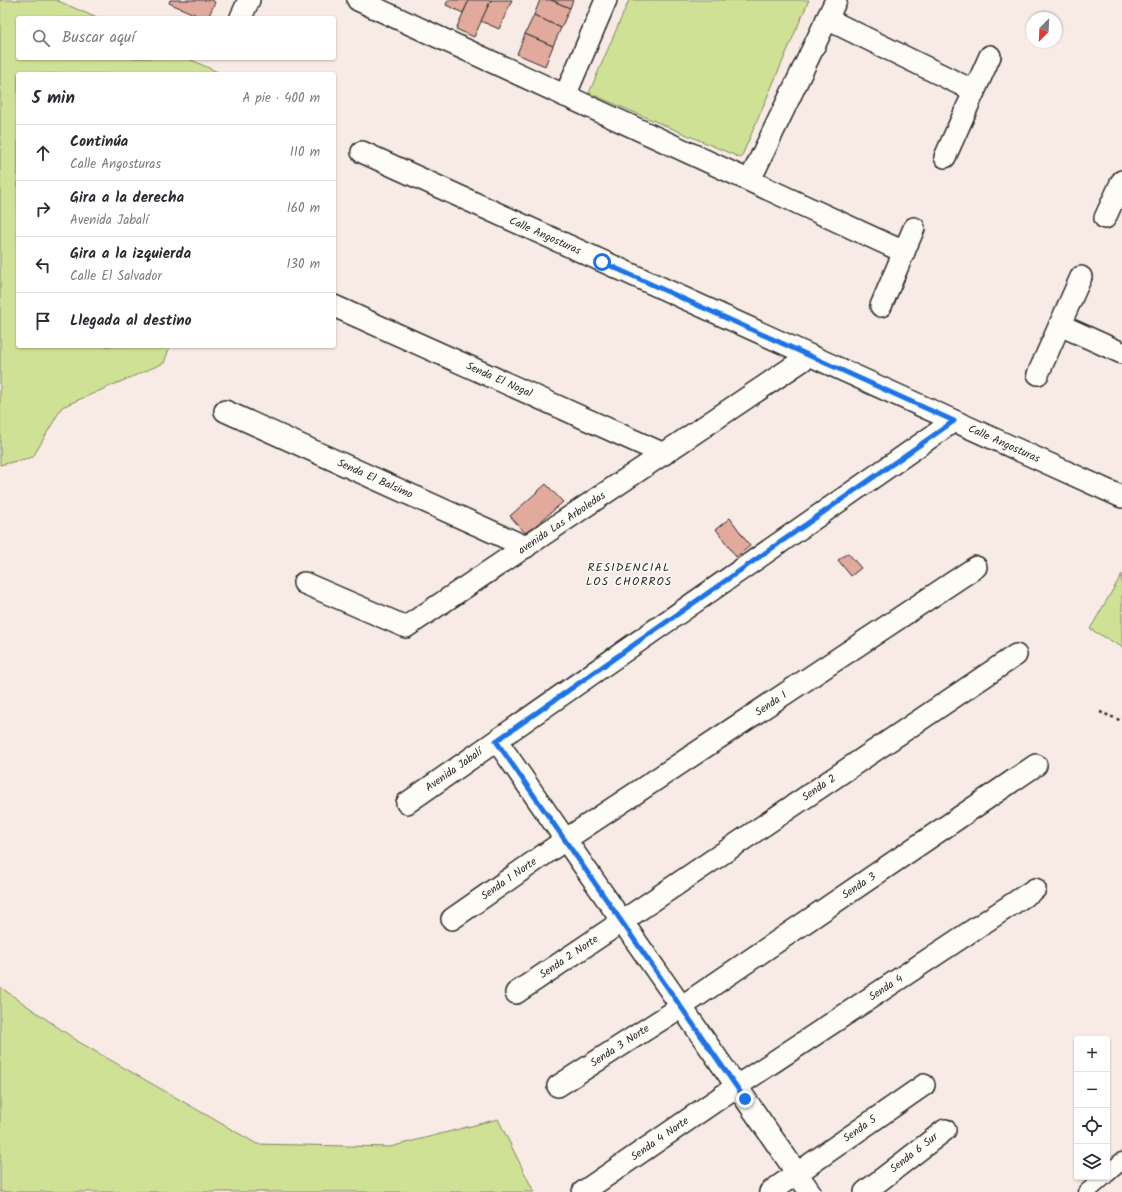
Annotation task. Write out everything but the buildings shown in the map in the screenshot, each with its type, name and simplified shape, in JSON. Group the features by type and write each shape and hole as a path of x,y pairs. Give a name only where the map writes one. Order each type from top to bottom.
{"street":[{"path":"358,0 904,252"},
{"path":"565,96 606,0"},
{"path":"750,180 836,0"},
{"path":"827,19 974,91"},
{"path":"945,157 990,56"},
{"name":"Calle Angosturas","path":"362,152 1122,497"},
{"path":"1105,218 1122,181"},
{"path":"881,306 914,228"},
{"path":"1038,374 1081,277"},
{"name":"Senda El Nogal","path":"336,307 664,454"},
{"path":"1060,325 1122,353"},
{"name":"avenida Las Arboledas","path":"304,583 406,627 809,356"},
{"name":"Senda El Balsimo","path":"225,411 526,547"},
{"name":"Avenida Jabalí","path":"407,803 954,421"},
{"name":"Senda 1","path":"565,840 976,567"},
{"name":"Senda 2","path":"622,921 1016,655"},
{"path":"496,741 810,1192"},
{"name":"Senda 3","path":"681,1007 1036,765"},
{"name":"Senda 1 Norte","path":"452,918 565,840"},
{"name":"Senda 4","path":"737,1086 1035,889"},
{"name":"Senda 2 Norte","path":"516,993 622,921"},
{"name":"Senda 3 Norte","path":"558,1086 681,1007"},
{"name":"Senda 5","path":"770,1192 924,1085"},
{"name":"Senda 4 Norte","path":"583,1192 737,1086"},
{"name":"Senda 6 Sur","path":"865,1192 945,1130"},
{"path":"1110,1171 1122,1161"},
{"path":"1087,1192 1101,1180"}],"path":[{"path":"1100,712 1122,721"}],"green space":[{"path":"0,0 56,0 92,16 16,16 16,60 191,60 218,72 16,72 16,348 169,348 164,363 62,407 33,457 0,465"},
{"path":"629,0 809,0 741,158 589,93"},
{"path":"1122,574 1122,647 1090,629"},
{"path":"0,987 79,1042 257,1144 390,1147 498,1119 534,1192 0,1192"}],"district":[{"name":"RESIDENCIAL LOS CHORROS","path":"629,574"}],"route":[{"path":"602,262 954,421 496,741 745,1099"}]}
